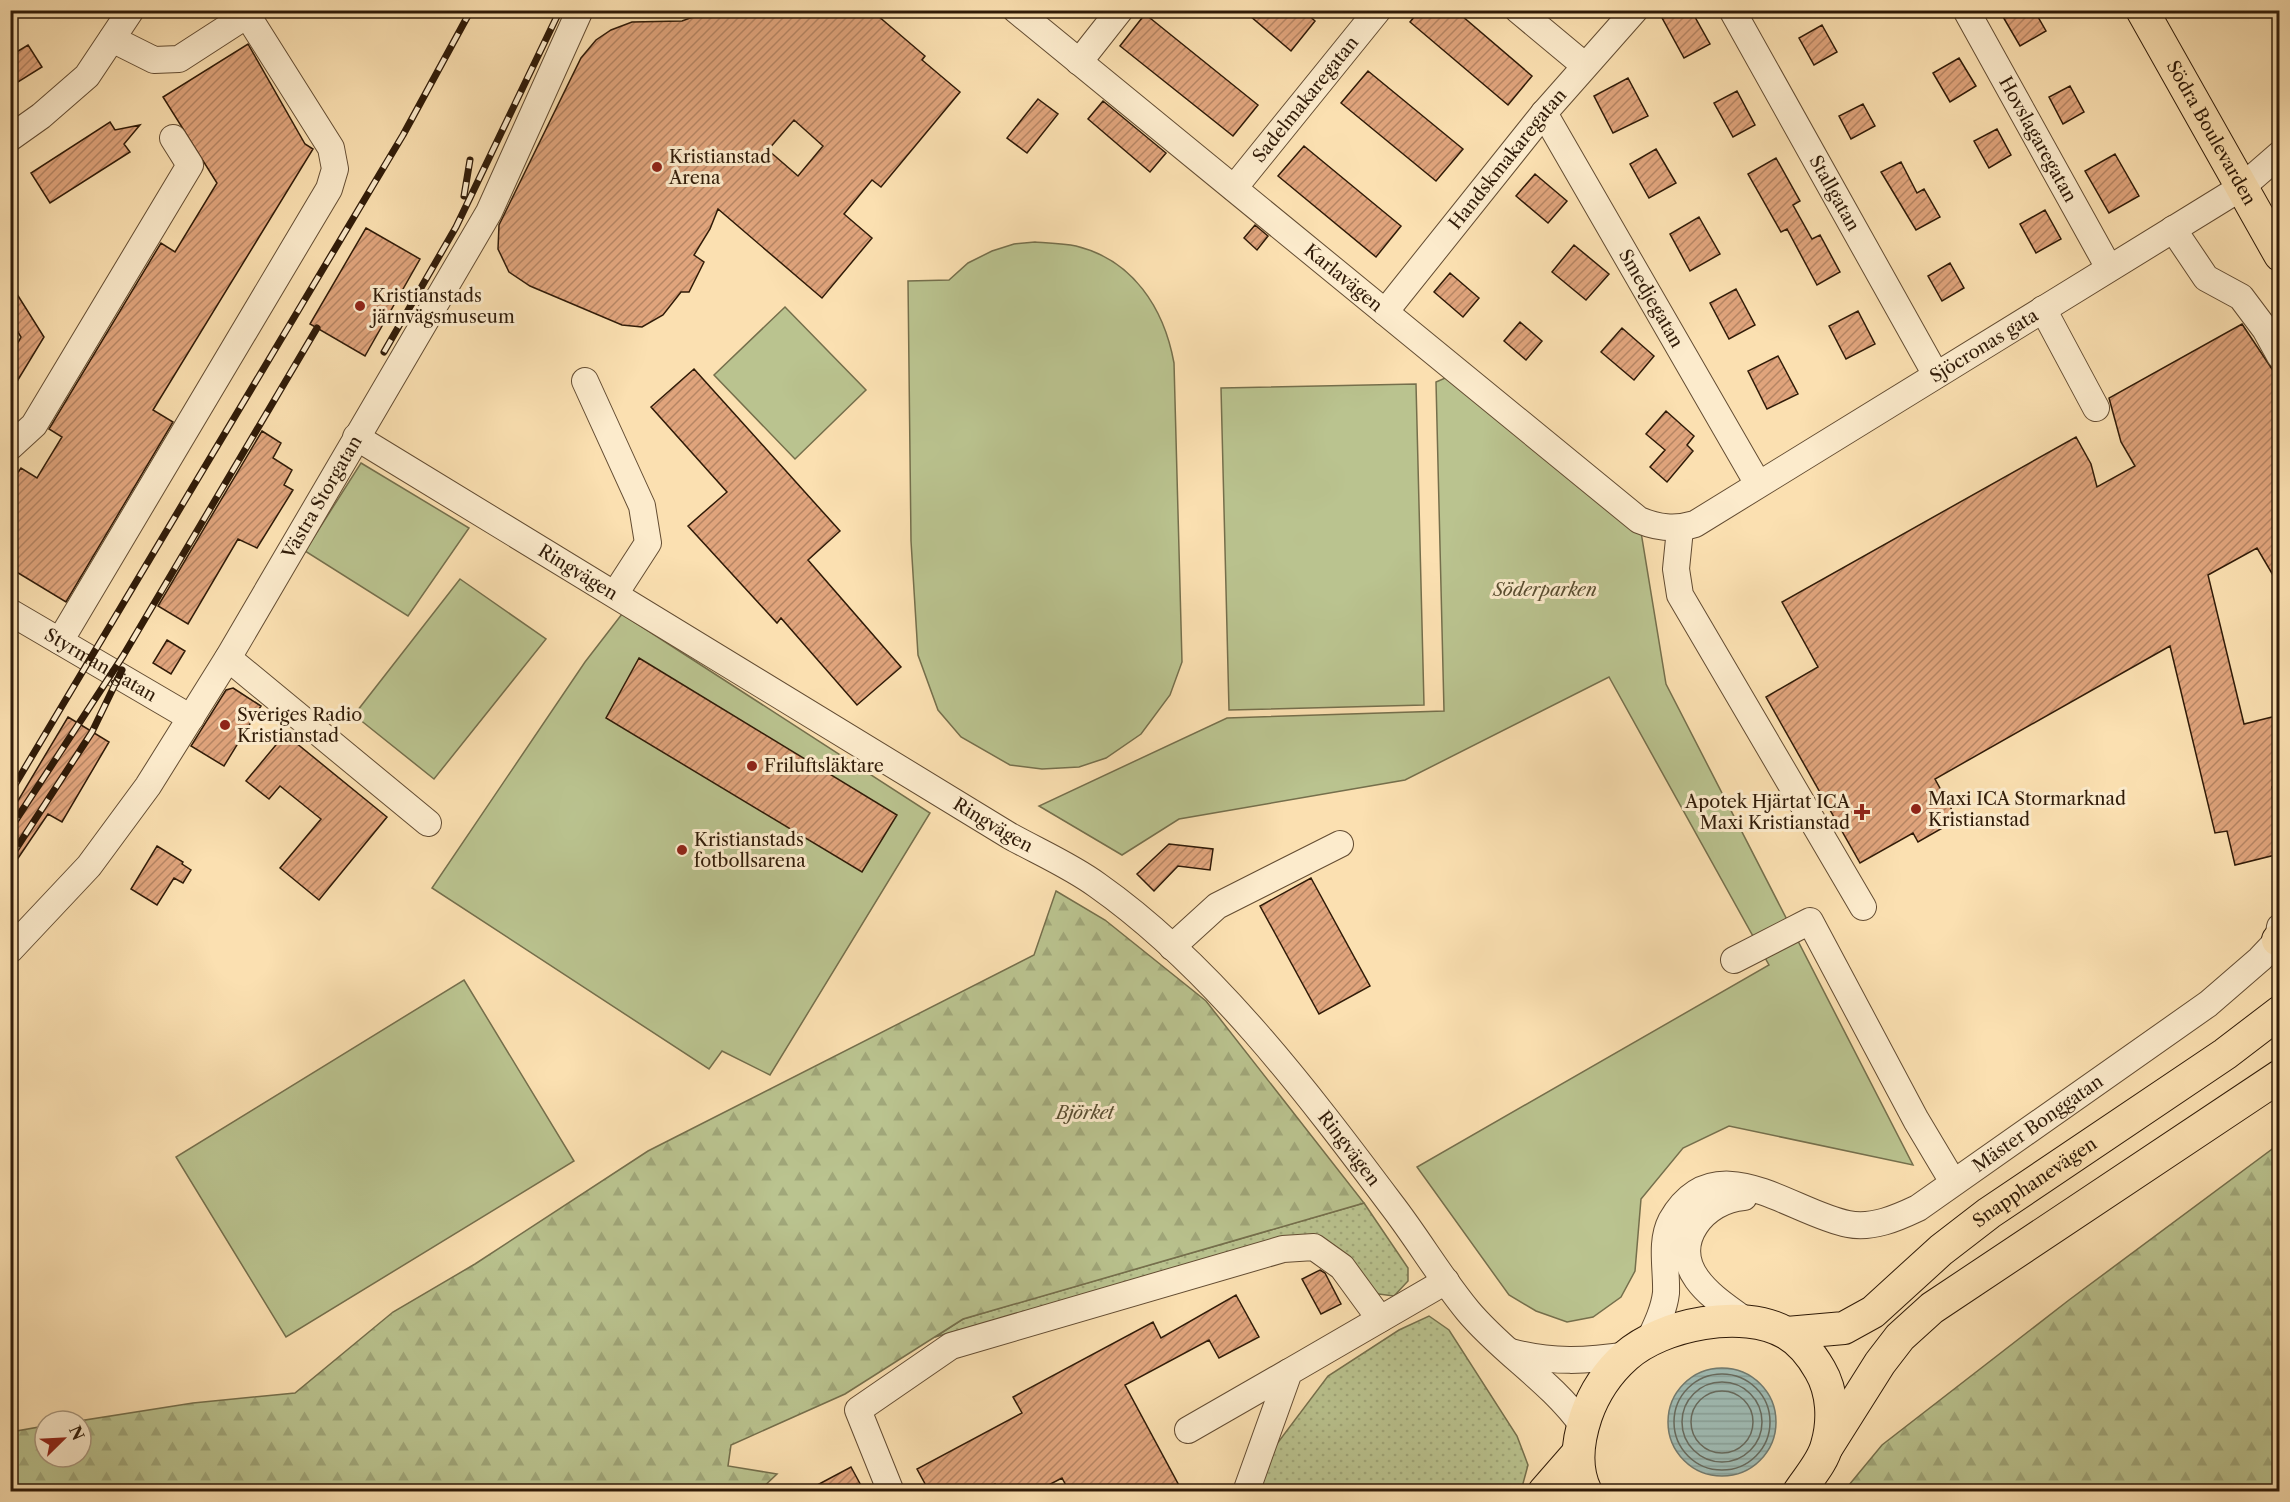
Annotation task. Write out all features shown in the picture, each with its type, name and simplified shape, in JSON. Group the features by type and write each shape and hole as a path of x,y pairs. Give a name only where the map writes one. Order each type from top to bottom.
{"main road":[{"name":"Södra Boulevarden","path":"2142,10 2280,255"},
{"name":"Snapphanevägen","path":"1787,1333 1844,1328 1866,1317 1941,1250 1989,1213 2225,1054 2280,1012"},
{"path":"1798,1491 1880,1363 1900,1337 1932,1308 2280,1076"},
{"path":"1544,1491 1580,1439 1604,1380 1638,1348 1695,1325 1747,1322 1787,1333 1814,1360 1829,1390 1830,1428 1827,1447"},
{"path":"1580,1439 1580,1471 1586,1491"}],"street":[{"path":"10,138 41,116 87,76 131,10"},
{"name":"Västra Storgatan","path":"10,950 89,866 148,786 228,658 489,212 580,10"},
{"name":"Karlavägen","path":"1016,10 1639,520 1651,525 1680,529"},
{"path":"1079,62 1120,10"},
{"name":"Sadelmakaregatan","path":"1234,188 1378,10"},
{"path":"1518,10 1584,65"},
{"name":"Handskmakaregatan","path":"1385,312 1544,112 1635,10"},
{"name":"Stallgatan","path":"1732,10 1936,375"},
{"name":"Hovslagaregatan","path":"1966,10 2109,268"},
{"path":"60,641 329,189 335,169 331,148 245,13 179,59 154,60 112,39"},
{"name":"Smedjegatan","path":"1544,112 1758,484"},
{"path":"10,447 34,425 190,165 173,138"},
{"name":"Sjöcronas gata","path":"1680,529 1695,524 2242,187 2280,154"},
{"path":"2173,229 2206,278 2241,297 2265,329 2280,356"},
{"path":"2043,309 2096,408"},
{"path":"585,381 642,506 648,543 615,594"},
{"name":"Ringvägen","path":"356,437 1000,830 1095,884 1172,947 1193,965 1258,1037 1382,1191 1468,1311 1508,1351 1556,1392 1580,1439"},
{"path":"1680,529 1676,569 1680,596 1863,907"},
{"name":"Styrmansgatan","path":"10,612 191,718"},
{"path":"228,658 428,823"},
{"path":"1172,947 1217,906 1340,844"},
{"path":"1734,960 1810,921 1916,1120 1953,1182"},
{"name":"Mäster Bonggatan","path":"1638,1348 1665,1296 1667,1232 1677,1213 1697,1194 1727,1184 1744,1184 1824,1218 1863,1226 1883,1222 1911,1211 2208,1004 2279,936"},
{"path":"1747,1322 1713,1296 1697,1279 1688,1258 1688,1244 1698,1220 1719,1201 1771,1194"},
{"path":"891,1491 858,1410 951,1346 1283,1249 1314,1247 1342,1267 1380,1319"},
{"path":"1188,1430 1446,1281"},
{"path":"1508,1351 1547,1360 1588,1361 1638,1348"},
{"path":"1246,1491 1289,1372"}],"green space":[{"path":"1035,242 1076,246 1114,262 1143,289 1154,306 1169,343 1174,363 1182,662 1170,695 1141,734 1106,758 1079,767 1042,769 1010,765 961,737 938,710 918,655 911,541 908,281 949,280 968,263 992,251 1014,244"},
{"path":"785,307 866,390 795,459 714,375"},
{"name":"Söderparken","path":"1459,372 1639,520 1666,684 1913,1165 1729,1126 1683,1148 1641,1199 1635,1271 1621,1297 1593,1317 1567,1322 1536,1311 1509,1295 1417,1167 1769,965 1609,677 1405,780 1179,819 1122,855 1039,806 1227,718 1444,711 1436,382"},
{"path":"1416,384 1424,705 1229,710 1221,388"},
{"path":"361,463 469,528 408,616 305,551"},
{"path":"460,579 546,639 434,779 354,715"},
{"name":"Kristianstads fotbollsarena","path":"622,614 930,813 770,1075 722,1051 709,1069 432,888 585,662"},
{"name":"Björket","path":"1056,891 1105,920 1206,1001 1364,1203 963,1319 845,1394 731,1445 728,1466 777,1474 759,1491 11,1491 11,1432 33,1428 33,1469 93,1469 93,1419 193,1403 295,1393 393,1312 475,1264 648,1151 1034,955"},
{"path":"464,980 574,1161 286,1337 176,1157"},
{"path":"2279,1144 2279,1491 1844,1491 1882,1445 2069,1300"},
{"path":"1364,1203 1408,1268 1408,1281 1394,1296 1371,1293 1292,1236 935,1337 963,1319"},
{"path":"1429,1316 1449,1330 1517,1436 1528,1465 1521,1491 1256,1492 1273,1449 1328,1376 1399,1330"}],"water":[{"path":"1722,1368 1743,1372 1760,1384 1772,1401 1776,1422 1772,1443 1760,1460 1743,1472 1722,1476 1701,1472 1684,1460 1672,1443 1668,1422 1672,1401 1684,1384 1701,1372"}],"building":[{"name":"Kristianstad Arena","path":"712,10 871,10 925,56 922,60 960,92 881,187 872,180 844,214 872,238 822,298 718,209 710,229 694,255 704,262 689,292 681,292 663,315 642,327 622,325 530,286 509,272 498,249 499,225 581,58 596,40 611,30 632,22 682,21","holes":["794,120 823,146 798,176 768,150"]},
{"path":"1243,10 1303,10 1315,21 1291,51"},
{"path":"1420,10 1455,10 1532,76 1508,105 1410,22"},
{"path":"1671,10 1691,10 1710,44 1684,58 1661,16"},
{"path":"1999,10 2034,10 2046,31 2020,46"},
{"path":"1145,14 1258,105 1233,136 1120,46"},
{"path":"1822,25 1837,52 1814,65 1799,38"},
{"path":"248,44 305,144 313,149 153,410 173,422 66,602 10,568 10,484 21,468 37,478 62,437 49,429 161,243 175,252 217,183 163,97"},
{"path":"28,45 42,67 10,87 10,56"},
{"path":"1959,58 1976,86 1950,102 1933,73"},
{"path":"1368,71 1463,149 1436,181 1341,103"},
{"path":"1628,78 1648,116 1613,133 1594,96"},
{"path":"2070,86 2084,112 2063,124 2049,97"},
{"path":"1737,91 1755,125 1733,137 1714,103"},
{"path":"1038,99 1058,114 1027,153 1007,138"},
{"path":"1103,101 1166,153 1150,172 1088,119"},
{"path":"1863,104 1875,126 1851,139 1839,116"},
{"path":"110,122 115,130 140,125 124,144 130,152 50,203 31,173"},
{"path":"1997,129 2011,155 1989,168 1974,141"},
{"path":"1304,146 1401,226 1376,257 1278,176"},
{"path":"1656,149 1676,183 1649,198 1630,164"},
{"path":"2115,154 2139,196 2109,213 2085,171"},
{"path":"1776,158 1800,201 1793,205 1812,239 1820,235 1840,272 1817,285 1787,229 1781,232 1748,174"},
{"path":"1901,162 1917,193 1924,189 1940,217 1916,230 1881,172"},
{"path":"1535,174 1567,201 1548,223 1516,196"},
{"path":"2045,210 2061,239 2036,253 2020,224"},
{"path":"1699,217 1720,254 1690,271 1670,234"},
{"path":"1255,225 1268,236 1257,250 1244,238"},
{"path":"366,228 420,259 365,356 310,324"},
{"path":"1574,245 1609,274 1586,300 1552,272"},
{"path":"1950,263 1964,288 1942,301 1928,276"},
{"path":"1450,273 1479,298 1463,317 1434,292"},
{"path":"10,283 44,337 10,393 10,357 21,337 10,319"},
{"path":"1736,289 1755,325 1729,339 1710,303"},
{"path":"1858,311 1875,344 1846,359 1829,326"},
{"path":"1520,322 1542,341 1526,360 1504,341"},
{"path":"2242,324 2280,381 2280,587 2257,548 2208,575 2244,724 2280,715 2280,785 2272,787 2280,817 2280,843 2275,855 2235,865 2227,831 2215,833 2170,646 1935,779 1953,812 1942,819 1946,826 1918,842 1913,833 1860,863 1766,697 1818,667 1782,602 2076,437 2091,464 2097,487 2135,466 2121,442 2109,398"},
{"path":"1622,328 1654,356 1634,380 1601,352"},
{"path":"1778,356 1798,394 1767,409 1748,371"},
{"path":"694,369 840,531 808,560 901,667 857,705 781,618 777,623 688,526 727,492 651,407"},
{"path":"1666,411 1694,436 1687,445 1693,451 1667,482 1650,467 1665,450 1646,434"},
{"path":"262,431 281,443 273,458 292,470 284,485 293,490 257,548 238,539 188,624 158,606"},
{"path":"167,640 185,651 171,674 153,663"},
{"name":"Friluftsläktare","path":"639,658 897,815 862,872 606,718"},
{"name":"Sveriges Radio Kristianstad","path":"233,688 261,706 224,766 191,746 226,690"},
{"path":"68,717 109,742 62,822 48,814 10,870 10,814"},
{"path":"285,734 387,817 319,900 280,868 321,819 280,786 269,799 246,781"},
{"path":"1169,844 1213,849 1210,870 1178,866 1154,891 1137,874"},
{"path":"157,846 183,862 182,864 191,870 183,883 174,878 157,905 131,889"},
{"path":"1311,878 1370,986 1319,1014 1260,906"},
{"path":"1320,1270 1325,1273 1341,1304 1321,1314 1302,1279"},
{"path":"1236,1295 1259,1337 1219,1358 1209,1340 1125,1385 1182,1491 1069,1491 1062,1478 1037,1491 999,1491 995,1484 981,1491 929,1491 917,1469 1022,1413 1013,1397 1153,1322 1161,1338"},
{"path":"851,1467 864,1491 806,1491"}],"railway":[{"path":"10,793 403,135 471,10"},
{"path":"384,352 456,227 560,10"},
{"path":"464,196 470,160"},
{"path":"10,829 123,656 317,328"},
{"path":"10,858 92,732 122,670"}],"place":[{"name":"Kristianstad Arena","path":"657,167"},
{"name":"Kristianstads järnvägsmuseum","path":"360,306"},
{"name":"Sveriges Radio Kristianstad","path":"225,725"},
{"name":"Friluftsläktare","path":"752,766"},
{"name":"Maxi ICA Stormarknad Kristianstad","path":"1916,809"},
{"name":"Apotek Hjärtat ICA Maxi Kristianstad","path":"1862,812"},
{"name":"Kristianstads fotbollsarena","path":"682,850"}]}
